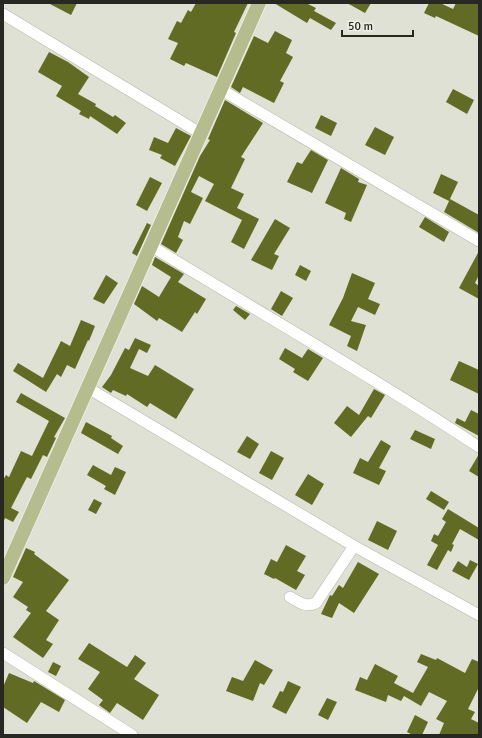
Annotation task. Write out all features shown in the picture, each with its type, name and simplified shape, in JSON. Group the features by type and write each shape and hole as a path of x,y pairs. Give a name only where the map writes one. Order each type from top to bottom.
{"main road":[{"path":"3,578 259,3"}],"street":[{"path":"3,14 200,133"},
{"path":"220,89 479,241"},
{"path":"151,246 272,320 408,400 479,447"},
{"path":"88,388 354,546 479,615"},
{"path":"290,597 310,606 316,602 354,546"},
{"path":"3,653 132,735"}],"building":[{"path":"48,3 77,3 71,15"},
{"path":"196,3 248,3 234,32 236,33 217,77 186,63 184,66 170,59 178,43 168,39 177,21 181,23 188,10 191,12"},
{"path":"274,3 306,3 316,8 314,11 336,23 331,30 310,18 307,23"},
{"path":"347,3 371,3 365,13"},
{"path":"429,3 440,3 453,9 456,3 479,3 479,36 436,16 435,18 424,13"},
{"path":"275,31 292,40 286,53 293,57 280,81 284,83 274,103 243,87 240,93 231,87 254,36 268,43"},
{"path":"49,52 68,62 89,77 78,94 96,104 95,106 113,117 115,115 126,123 117,134 90,116 89,119 79,114 81,111 56,96 62,86 38,72"},
{"path":"453,89 474,100 467,114 446,102"},
{"path":"225,100 263,123 241,157 245,159 231,188 244,194 237,208 259,219 244,249 231,242 242,220 205,201 214,184 199,176 191,192 203,198 190,224 184,221 178,237 183,240 176,253 161,244 200,156 210,140 208,139"},
{"path":"321,115 337,123 331,136 315,128"},
{"path":"375,127 394,137 385,155 365,145"},
{"path":"176,128 191,136 175,166 160,158 162,155 149,150 154,137 168,143"},
{"path":"311,150 328,160 312,193 287,182 297,162 302,164"},
{"path":"341,168 359,179 358,182 367,185 351,222 344,219 346,213 325,203"},
{"path":"441,174 458,182 449,201 433,193"},
{"path":"150,177 162,183 147,211 136,205"},
{"path":"450,199 479,215 479,233 444,212"},
{"path":"425,217 449,232 444,242 419,227"},
{"path":"275,219 290,228 274,254 279,256 272,270 251,260"},
{"path":"147,223 151,225 137,256 132,253"},
{"path":"479,251 479,275 475,283 479,286 479,299 459,288"},
{"path":"155,257 184,274 178,282 206,299 197,314 195,312 182,332 159,318 157,321 134,304 142,286 159,297 171,277 152,265"},
{"path":"300,265 311,271 306,281 295,275"},
{"path":"352,273 375,283 368,299 380,304 375,315 358,307 351,321 366,325 357,351 347,346 351,336 329,325 343,298"},
{"path":"106,275 118,283 104,304 93,299"},
{"path":"281,291 293,298 282,316 271,309"},
{"path":"236,306 250,314 245,320 233,310"},
{"path":"81,320 95,326 89,341 88,340 75,369 67,365 61,377 57,374 46,392 13,371 18,363 43,378 61,341 70,346"},
{"path":"135,338 151,345 147,353 139,349 130,368 148,376 155,365 194,389 176,419 150,403 147,407 127,394 126,396 113,390 111,393 102,387 111,375 125,348 129,350"},
{"path":"285,348 302,358 308,349 323,358 308,381 293,372 295,369 279,359"},
{"path":"459,361 479,370 479,394 450,380"},
{"path":"374,389 385,395 371,418 368,416 351,437 334,423 347,406 359,415"},
{"path":"21,393 65,418 54,437 56,438 47,457 43,455 31,479 27,477 11,508 19,512 13,522 5,518 3,523 3,480 6,475 9,477 21,451 32,456 49,421 16,402"},
{"path":"471,410 479,414 479,436 455,423 457,418 465,422"},
{"path":"86,422 112,436 111,438 123,446 118,454 81,433"},
{"path":"415,430 435,439 431,449 410,439"},
{"path":"247,436 259,444 250,459 237,452"},
{"path":"381,440 391,446 379,468 386,471 379,485 353,473 360,458 368,462"},
{"path":"271,451 284,458 272,480 259,473"},
{"path":"479,454 479,477 469,471"},
{"path":"93,465 111,475 115,467 126,472 115,495 104,489 106,486 87,475"},
{"path":"308,474 324,484 312,505 295,495"},
{"path":"431,491 449,502 444,510 426,499"},
{"path":"94,499 102,503 96,514 88,510"},
{"path":"448,509 479,528 479,540 460,529 452,544 454,545 451,552 448,550 437,570 427,565 438,545 431,541 434,534 438,536 446,522 442,519"},
{"path":"377,521 397,531 388,550 368,540"},
{"path":"286,545 306,556 297,571 305,575 296,590 275,578 274,579 264,574 271,559 277,562"},
{"path":"26,548 35,552 34,554 69,580 46,611 59,620 46,640 53,644 43,658 13,637 31,613 26,610 28,607 13,597 23,582 13,577"},
{"path":"470,560 478,564 469,580 452,571 458,561 467,567"},
{"path":"358,562 379,574 354,613 339,603 332,618 321,614 330,595 332,596 339,585 343,588"},
{"path":"89,643 127,667 135,655 146,663 134,679 159,695 143,720 117,703 110,713 99,705 103,700 88,689 100,672 78,659"},
{"path":"421,654 436,660 437,658 465,673 472,659 479,662 479,687 468,709 475,712 471,719 479,723 479,735 439,735 444,723 436,719 447,701 429,692 421,706 404,696 401,701 388,695 386,702 355,690 360,677 367,680 375,664 398,676 394,683 413,693 428,667 417,662"},
{"path":"255,660 273,670 264,685 260,683 253,701 226,691 232,677 243,681"},
{"path":"53,662 61,666 56,676 48,672"},
{"path":"9,673 33,683 34,681 65,700 59,712 41,702 27,723 3,707 3,687"},
{"path":"288,681 301,687 286,714 272,707 280,691 283,692"},
{"path":"327,698 337,702 328,720 318,715"},
{"path":"415,715 428,722 422,735 413,735 407,732"}]}
